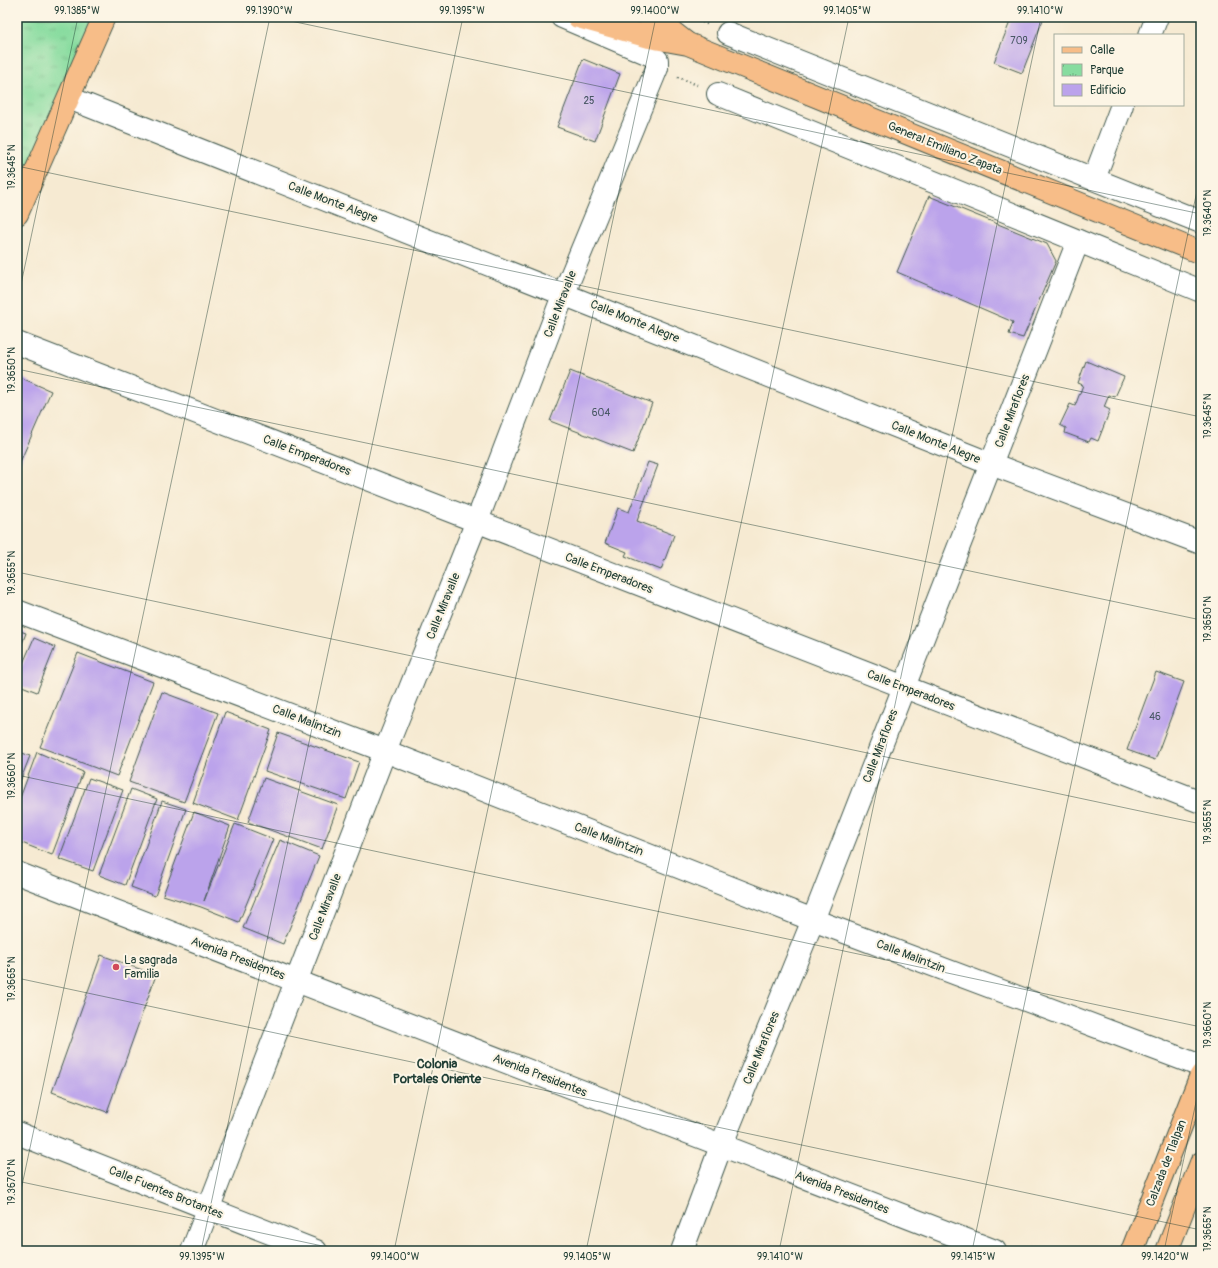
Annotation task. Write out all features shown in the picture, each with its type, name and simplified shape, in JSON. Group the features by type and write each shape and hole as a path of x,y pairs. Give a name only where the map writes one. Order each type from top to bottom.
{"main road":[{"path":"17,214 104,17"},
{"name":"General Emiliano Zapata","path":"578,17 649,37 688,44 1201,253"},
{"name":"General Emiliano Zapata","path":"649,17 658,21 688,44"},
{"name":"Calzada de Tlalpan","path":"1132,1251 1201,1075"},
{"path":"1167,1251 1201,1163"}],"street":[{"path":"562,17 651,55 657,60 657,68"},
{"path":"1150,34 1157,17"},
{"path":"728,33 1201,222"},
{"name":"Calle Miravalle","path":"192,1251 385,751 477,522 564,293 657,68"},
{"path":"718,94 1201,291"},
{"name":"Calle Monte Alegre","path":"69,98 564,293 991,464 1201,543"},
{"path":"1094,179 1122,106"},
{"name":"Calle Miraflores","path":"682,1251 721,1146 813,920 1078,242"},
{"name":"Calle Emperadores","path":"17,343 1201,802"},
{"name":"Calle Malintzin","path":"17,610 385,751 813,920 1201,1066"},
{"name":"Avenida Presidentes","path":"17,873 995,1251"},
{"name":"Calle Fuentes Brotantes","path":"17,1133 316,1251"}],"path":[{"path":"657,68 718,94"}],"green space":[{"path":"17,17 98,17 17,197"}],"building":[{"path":"1012,17 1044,17 1022,73 994,62"},
{"path":"583,59 620,74 595,141 557,127"},
{"path":"929,196 1047,244 1056,261 1023,338 1009,334 1013,322 897,272"},
{"path":"1086,361 1124,377 1115,397 1109,395 1104,407 1110,410 1098,441 1091,438 1089,442 1065,433 1066,428 1060,425 1070,404 1075,406 1083,385 1078,383"},
{"path":"570,371 652,403 633,453 550,421"},
{"path":"17,376 51,391 17,469"},
{"path":"648,462 658,465 637,521 674,535 661,570 625,556 627,552 605,543 618,508 629,512"},
{"path":"17,630 26,633 17,657"},
{"path":"34,638 55,647 37,692 17,684 17,677"},
{"path":"78,653 153,682 117,776 40,747"},
{"path":"1156,672 1184,682 1155,760 1127,750"},
{"path":"162,692 218,713 184,802 129,782"},
{"path":"225,712 271,730 238,820 193,803"},
{"path":"278,733 359,762 346,799 265,771"},
{"path":"17,751 30,756 17,789"},
{"path":"37,752 83,772 52,855 17,841 17,806"},
{"path":"89,778 123,790 93,871 59,859"},
{"path":"264,778 338,805 322,849 248,822"},
{"path":"131,789 157,799 125,885 99,875"},
{"path":"162,801 186,809 155,896 131,887"},
{"path":"194,812 230,826 204,901 235,824 273,839 239,922 201,907 163,895"},
{"path":"280,840 319,856 283,944 243,928"},
{"path":"101,955 156,975 107,1112 52,1092"}],"railway":[{"path":"1199,1251 1201,1245"}],"place":[{"name":"La sagrada Familia","path":"116,967"}],"district":[{"name":"Colonia Portales Oriente","path":"437,1070"}]}
